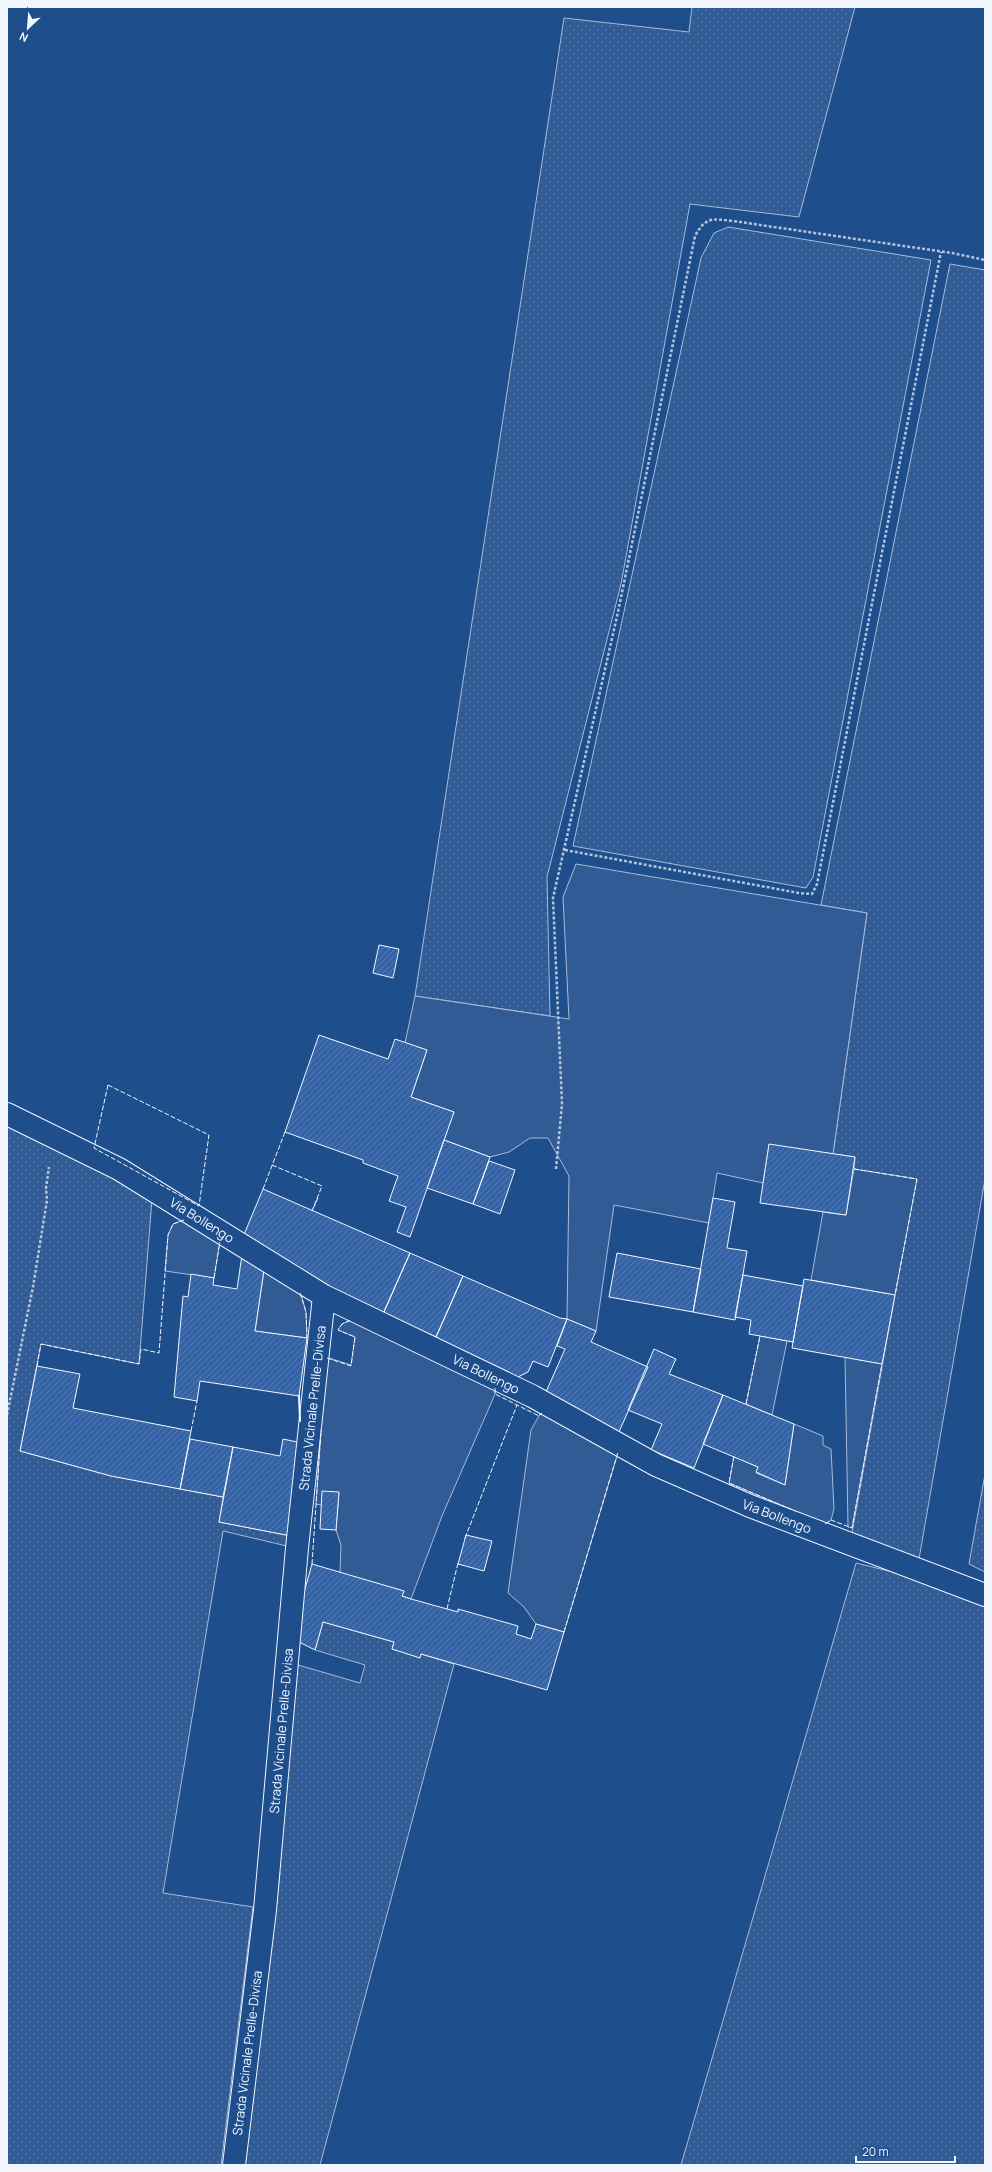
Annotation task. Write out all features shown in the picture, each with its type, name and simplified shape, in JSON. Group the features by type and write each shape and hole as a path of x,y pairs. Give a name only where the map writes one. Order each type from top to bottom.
{"street":[{"name":"Via Bollengo","path":"7,1114 119,1169 324,1296 532,1396 656,1464 750,1506 985,1594"},
{"name":"Strada Vicinale Prelle-Divisa","path":"234,2165 265,1910 297,1548 324,1296"}],"path":[{"path":"556,1169 562,1104 553,898 618,612 695,236 701,225 710,219 733,221 941,252 985,260"},
{"path":"565,850 799,893 812,894 817,884 941,252"},
{"path":"7,1415 33,1287 47,1200 46,1188 55,1137"}],"shaded area":[{"path":"692,7 855,7 799,217 690,204 621,584 547,877 550,1016 415,996 564,18 689,32"},
{"path":"728,227 931,260 813,877 806,888 573,846 701,258 714,233"},
{"path":"950,264 985,270 985,1179 919,1559 852,1533 916,1179 854,1169 855,1157 833,1154 867,913 821,905"},
{"path":"576,864 867,913 833,1154 769,1145 763,1183 717,1173 709,1223 614,1205 596,1331 567,1319 569,1176 548,1138 530,1138 509,1152 490,1157 444,1140 454,1112 411,1097 427,1050 405,1043 415,996 569,1019 563,897"},
{"path":"7,1123 152,1199 139,1364 41,1344 20,1451 111,1476 223,1497 219,1522 291,1536 291,1547 223,1531 163,1893 253,1907 221,2165 7,2165"},
{"path":"854,1169 917,1179 895,1295 811,1280 823,1212 846,1215"},
{"path":"186,1219 220,1241 214,1278 165,1271 168,1235 173,1224"},
{"path":"264,1270 301,1294 306,1312 307,1338 255,1331"},
{"path":"350,1320 495,1384 495,1394 442,1516 411,1599 402,1596 404,1591 340,1573 341,1545 336,1530 339,1492 321,1505 316,1504 326,1357 351,1365 355,1337 338,1330 342,1324"},
{"path":"760,1336 787,1341 772,1415 746,1404"},
{"path":"845,1357 882,1364 852,1528 848,1527"},
{"path":"541,1412 618,1453 564,1632 536,1624 524,1607 508,1593 531,1430"},
{"path":"794,1424 823,1436 823,1445 831,1449 834,1509 831,1520 826,1524 729,1483 734,1456 758,1467 756,1473 785,1485"},
{"path":"985,1474 985,1572 969,1564"},
{"path":"856,1563 897,1573 985,1607 985,2165 681,2165"},
{"path":"323,1622 394,1642 392,1649 420,1657 421,1654 454,1664 320,2165 245,2165 280,1873 278,1855 298,1665 360,1683 365,1665 315,1650"}],"building":[{"path":"379,945 399,949 393,978 373,973"},
{"path":"319,1035 388,1059 395,1039 427,1050 411,1097 454,1112 410,1237 397,1232 406,1207 389,1201 398,1176 363,1163 363,1160 285,1132"},
{"path":"444,1140 490,1157 473,1204 427,1188"},
{"path":"769,1144 855,1157 846,1215 760,1203"},
{"path":"489,1161 515,1170 500,1214 473,1204"},
{"path":"263,1189 410,1253 383,1314 328,1290 243,1237"},
{"path":"713,1198 735,1202 727,1248 747,1251 735,1320 693,1312"},
{"path":"410,1253 463,1276 436,1337 383,1314"},
{"path":"617,1253 701,1269 693,1312 609,1297"},
{"path":"242,1255 264,1270 255,1331 307,1338 299,1396 200,1381 197,1401 174,1397 183,1296 188,1297 191,1274 214,1278 213,1285 237,1289"},
{"path":"743,1275 803,1286 793,1342 749,1334 751,1320 735,1317"},
{"path":"463,1276 560,1318 567,1319 548,1367 533,1361 528,1372 518,1377 454,1350 436,1337"},
{"path":"804,1279 895,1295 882,1364 792,1348"},
{"path":"567,1319 596,1331 591,1342 648,1367 618,1434 542,1401 565,1349 557,1346"},
{"path":"654,1349 676,1359 669,1374 723,1395 694,1468 651,1450 662,1424 628,1410"},
{"path":"37,1366 80,1374 73,1408 191,1431 180,1489 111,1476 20,1451"},
{"path":"723,1395 794,1424 785,1485 756,1472 758,1467 703,1444"},
{"path":"190,1439 233,1447 223,1497 180,1489"},
{"path":"283,1439 302,1443 291,1536 219,1522 233,1447 280,1456"},
{"path":"322,1491 339,1492 336,1530 320,1529"},
{"path":"466,1535 492,1541 484,1571 458,1564"},
{"path":"312,1564 404,1591 402,1596 411,1599 458,1612 458,1609 518,1626 516,1634 531,1639 536,1624 564,1632 547,1690 421,1654 420,1658 392,1649 394,1642 323,1622 315,1650 291,1638"}],"fence":[{"path":"108,1085 209,1135 199,1206 94,1148 108,1085"},
{"path":"263,1189 285,1132"},
{"path":"272,1165 322,1186 312,1211 318,1198"},
{"path":"854,1169 917,1179 895,1295"},
{"path":"37,1366 41,1344 139,1364 141,1349 159,1353 168,1235 173,1224 184,1220"},
{"path":"214,1278 220,1241"},
{"path":"300,1293 306,1312 307,1338"},
{"path":"327,1358 351,1366 355,1337 338,1330 342,1324 351,1320"},
{"path":"746,1404 760,1336"},
{"path":"825,1524 831,1520 852,1528 882,1364"},
{"path":"495,1388 495,1394 539,1416 542,1413"},
{"path":"191,1431 197,1401"},
{"path":"465,1538 517,1405"},
{"path":"312,1564 321,1430"},
{"path":"564,1632 618,1452"},
{"path":"734,1456 729,1483 795,1511"},
{"path":"447,1609 458,1563"}],"wall":[{"path":"299,1396 300,1421"}]}
